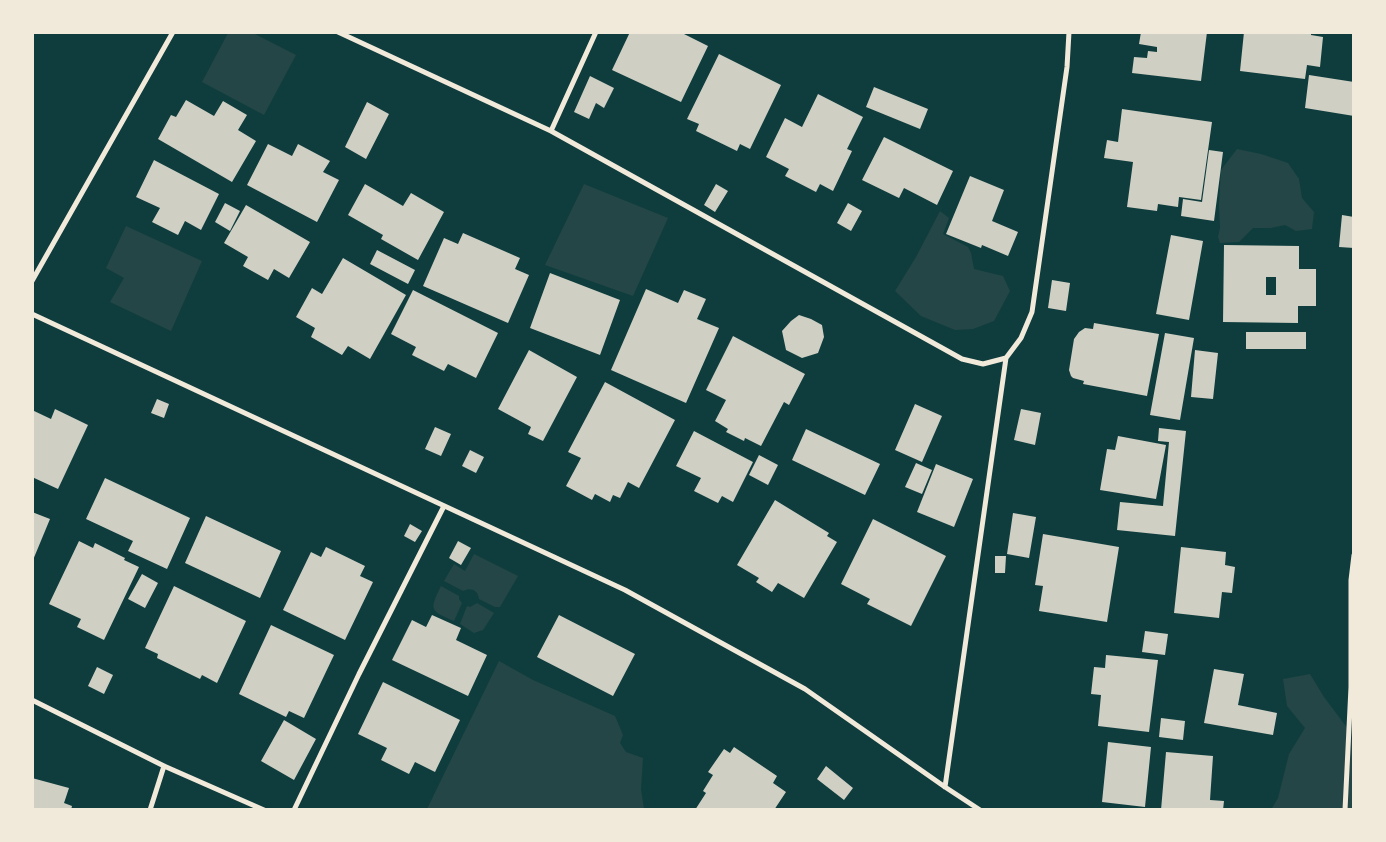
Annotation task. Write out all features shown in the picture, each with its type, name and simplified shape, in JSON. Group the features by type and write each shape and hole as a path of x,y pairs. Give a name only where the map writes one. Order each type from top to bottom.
{"street":[{"path":"32,281 173,32"},
{"path":"338,32 551,131 962,359 983,364 1006,358"},
{"path":"551,131 596,32"},
{"path":"945,787 1006,358 1021,338 1032,312 1067,67 1069,32"},
{"path":"32,314 625,590 805,689 980,810"},
{"path":"294,810 444,506"},
{"path":"1345,810 1351,687 1351,580 1354,555"},
{"path":"32,700 164,766 264,810"},
{"path":"150,810 164,766"}],"shaded area":[{"path":"228,33 253,33 296,55 264,115 202,82"},
{"path":"1237,149 1261,154 1288,163 1299,179 1302,198 1314,212 1312,229 1296,231 1285,225 1271,228 1253,228 1239,242 1220,243 1218,237 1220,228 1221,170"},
{"path":"584,184 668,218 633,296 545,265"},
{"path":"940,211 949,218 943,234 968,247 974,269 1003,276 1010,291 994,321 973,329 955,330 921,316 895,291 916,257"},
{"path":"126,226 202,261 171,331 110,302 124,278 106,268"},
{"path":"474,554 518,576 500,607 495,607 479,599 474,590 463,591 444,581 454,564 465,571"},
{"path":"441,586 459,596 462,603 454,621 440,615 434,609 435,600"},
{"path":"477,603 494,613 483,630 474,633 460,624 467,606 470,607"},
{"path":"499,661 533,680 615,716 623,735 620,743 626,752 643,758 641,789 644,809 427,809"},
{"path":"1310,674 1324,697 1348,729 1353,744 1353,809 1271,810 1278,798 1289,754 1305,728 1287,706 1283,679"}],"building":[{"path":"630,32 680,32 708,46 681,102 612,70"},
{"path":"1141,32 1207,32 1201,81 1132,73 1134,57 1147,58 1148,51 1157,52 1157,47 1139,44"},
{"path":"1244,32 1311,32 1311,35 1323,37 1320,67 1307,65 1305,79 1240,71"},
{"path":"719,54 781,85 750,149 740,144 737,151 696,131 699,124 687,119"},
{"path":"1309,75 1354,82 1354,116 1305,108"},
{"path":"590,76 614,88 604,108 596,103 589,119 574,112"},
{"path":"874,87 928,109 920,129 866,107"},
{"path":"818,94 863,117 847,149 852,151 833,191 820,184 816,192 785,176 789,169 766,157 785,118 802,127"},
{"path":"186,100 214,116 223,101 247,115 238,130 256,141 232,182 158,139 171,115 176,117"},
{"path":"367,102 389,114 366,159 345,147"},
{"path":"1122,109 1212,122 1201,200 1179,197 1178,207 1158,204 1157,211 1127,207 1133,162 1104,158 1107,140 1118,142"},
{"path":"884,137 953,171 937,205 904,188 899,198 862,180"},
{"path":"268,144 292,156 298,144 330,161 323,172 339,180 317,222 247,185"},
{"path":"1209,150 1223,152 1214,221 1181,216 1183,199 1202,202"},
{"path":"154,160 219,194 201,230 185,221 178,235 152,222 160,208 136,197"},
{"path":"970,176 1004,190 992,221 1018,232 1008,256 982,245 981,248 946,234"},
{"path":"365,184 403,206 411,193 444,212 418,260 381,239 383,235 348,215"},
{"path":"716,184 728,191 715,212 704,205"},
{"path":"225,203 240,211 230,231 215,222"},
{"path":"848,203 862,211 851,231 837,223"},
{"path":"246,205 310,242 289,278 274,269 268,280 243,266 248,257 224,243"},
{"path":"1342,215 1354,217 1354,248 1339,247"},
{"path":"463,233 520,258 515,269 529,275 508,323 423,286 444,238 458,244"},
{"path":"1171,235 1203,241 1189,320 1156,314"},
{"path":"1224,245 1299,246 1299,269 1316,269 1316,306 1298,306 1298,323 1223,322","holes":["1266,277 1276,277 1276,295 1266,295"]},
{"path":"377,250 415,270 408,284 370,264"},
{"path":"343,258 406,295 370,359 348,346 342,355 311,337 315,328 296,317 312,288 322,294"},
{"path":"550,273 620,300 600,355 530,328"},
{"path":"1052,280 1070,283 1066,311 1048,308"},
{"path":"646,289 678,303 684,290 706,299 697,319 719,328 686,403 611,370"},
{"path":"413,290 498,333 476,378 448,364 444,371 412,355 416,347 391,334"},
{"path":"799,315 822,325 824,337 818,353 802,358 786,350 782,331"},
{"path":"1094,323 1159,334 1147,396 1083,384 1084,381 1071,376 1069,370 1074,339 1085,328 1093,329"},
{"path":"1246,332 1306,332 1306,349 1246,349"},
{"path":"1165,333 1194,338 1180,420 1150,415"},
{"path":"733,336 805,374 789,405 784,402 761,446 745,438 744,441 726,432 728,429 715,421 726,400 706,390"},
{"path":"529,350 577,377 543,441 528,434 531,427 498,409"},
{"path":"1195,350 1218,353 1213,399 1191,397"},
{"path":"605,382 675,420 639,488 628,482 620,498 613,495 610,502 595,494 592,500 566,486 581,458 568,452"},
{"path":"157,399 169,404 164,418 151,413"},
{"path":"915,404 942,416 922,462 895,450"},
{"path":"55,409 88,425 58,489 32,477 32,410 51,419"},
{"path":"1021,409 1041,413 1035,445 1014,440"},
{"path":"435,427 451,434 441,456 425,449"},
{"path":"1159,428 1186,431 1175,536 1117,530 1120,502 1163,506 1169,442 1158,441"},
{"path":"806,429 880,464 865,495 792,460"},
{"path":"694,431 753,462 733,502 722,496 718,503 694,491 701,478 676,466"},
{"path":"1118,436 1166,445 1156,499 1100,490 1107,449 1115,450"},
{"path":"470,450 484,457 476,473 462,466"},
{"path":"759,455 778,465 768,485 749,475"},
{"path":"916,463 932,470 922,494 905,487"},
{"path":"936,464 973,479 954,527 917,512"},
{"path":"105,478 190,518 167,569 128,551 133,541 86,519"},
{"path":"775,500 829,533 827,536 837,542 804,598 778,583 772,592 756,582 759,578 737,565"},
{"path":"32,512 50,519 33,560 32,560"},
{"path":"1013,513 1036,517 1029,558 1007,554"},
{"path":"206,516 281,551 260,598 185,563"},
{"path":"873,519 946,556 911,626 867,604 870,599 841,584"},
{"path":"410,524 422,531 415,542 404,536"},
{"path":"1043,534 1119,547 1107,622 1039,611 1043,586 1035,585"},
{"path":"79,541 93,548 95,543 139,567 104,640 77,627 81,619 49,604"},
{"path":"458,541 471,548 461,565 449,558"},
{"path":"326,547 365,566 360,576 373,582 345,640 283,610 311,552 321,557"},
{"path":"1181,547 1226,552 1225,565 1235,567 1232,593 1222,592 1219,618 1174,613"},
{"path":"995,556 1006,556 1005,573 995,573"},
{"path":"142,574 158,583 145,608 128,599"},
{"path":"174,586 246,621 217,683 202,675 200,679 157,658 158,654 145,648"},
{"path":"432,615 461,628 456,640 487,655 468,696 392,660 412,620 426,627"},
{"path":"559,615 635,654 613,696 537,657"},
{"path":"271,625 334,655 304,718 289,711 286,717 239,694"},
{"path":"1145,631 1168,634 1165,655 1142,652"},
{"path":"1106,655 1158,660 1149,732 1098,726 1101,695 1091,694 1094,667 1105,668"},
{"path":"97,667 113,675 104,694 88,686"},
{"path":"1214,669 1244,674 1238,705 1277,713 1273,735 1204,723"},
{"path":"383,682 460,720 435,772 415,762 409,774 381,760 387,748 358,734"},
{"path":"1161,718 1185,721 1183,740 1159,737"},
{"path":"284,720 316,739 294,780 261,761"},
{"path":"1108,742 1151,747 1145,807 1102,802"},
{"path":"734,747 777,776 773,783 786,792 774,810 695,810 706,793 703,791 713,775 708,772 724,749 730,753"},
{"path":"1166,752 1213,756 1210,800 1224,801 1223,810 1161,810"},
{"path":"826,766 853,788 844,800 817,779"},
{"path":"32,778 69,788 64,803 72,806 71,810 32,810"}]}
